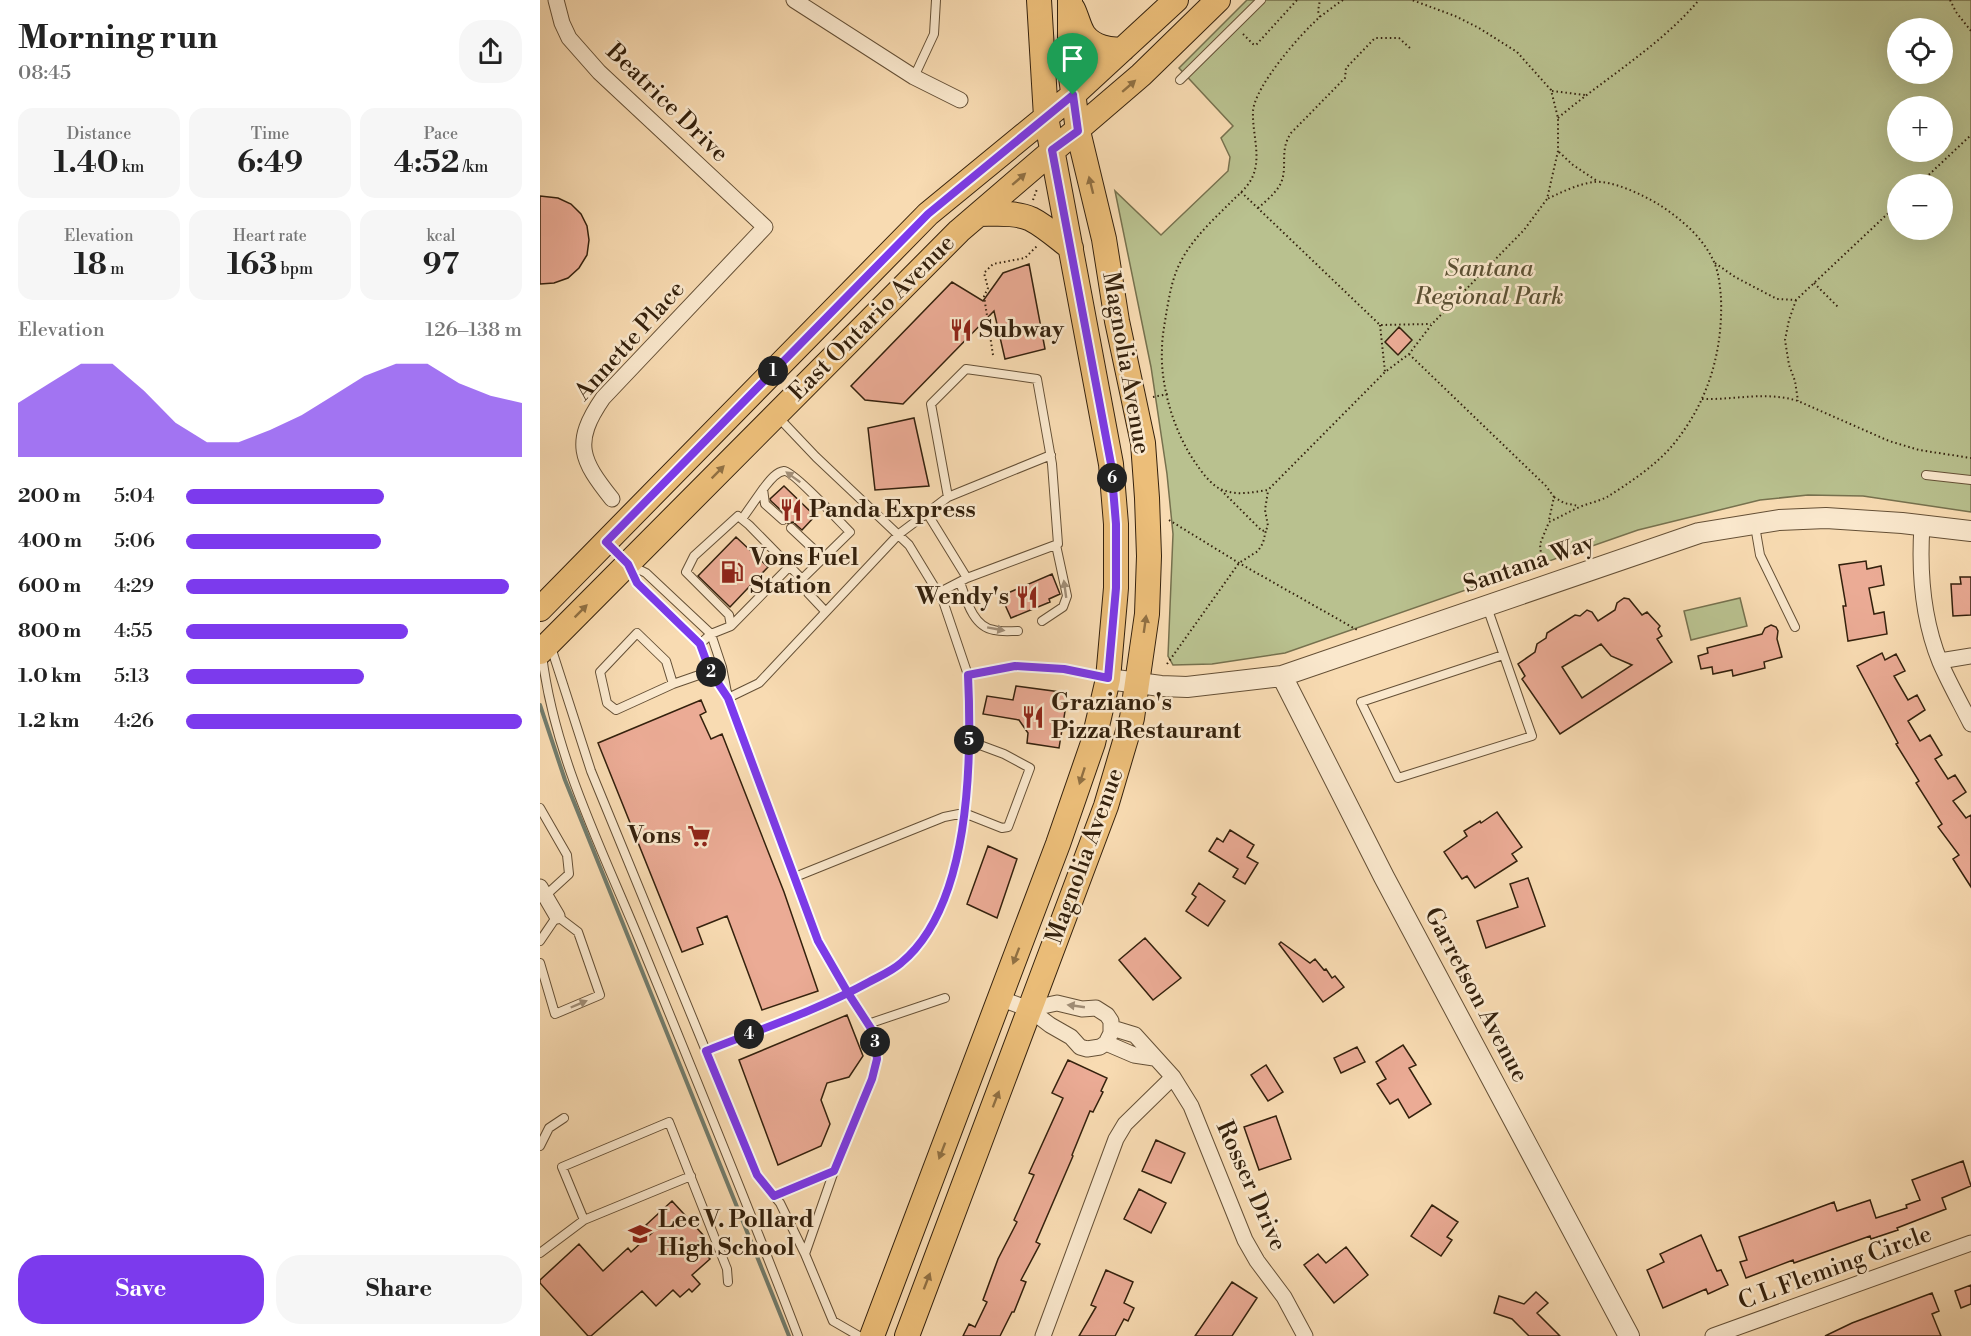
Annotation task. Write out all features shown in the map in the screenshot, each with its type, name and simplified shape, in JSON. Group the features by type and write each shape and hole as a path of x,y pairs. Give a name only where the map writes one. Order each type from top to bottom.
{"main road":[{"name":"Magnolia Avenue","path":"872,1336 1081,780 1093,743 1108,678 1116,588 1116,524 1111,464 1046,117 1039,0"},
{"name":"East Ontario Avenue","path":"540,608 928,214 1073,95 1176,0"},
{"name":"East Ontario Avenue","path":"544,648 959,231 1141,75 1218,0"},
{"name":"Magnolia Avenue","path":"907,1336 1106,806 1132,718 1147,614 1149,556 1143,443 1117,321 1104,239 1078,131 1070,69 1070,2"},
{"path":"1070,2 1084,36 1096,45 1112,50 1124,49"},
{"path":"979,214 1004,213 1026,217 1034,220 1071,248"}],"street":[{"name":"Beatrice Drive","path":"556,0 569,38 592,64 765,227"},
{"path":"794,0 914,77 960,100"},
{"name":"Annette Place","path":"612,499 592,474 584,454 585,436 591,416 603,398 765,227"},
{"name":"Santana Way","path":"1108,678 1187,687 1282,676 1699,533 1779,520 1826,518 1971,531"},
{"path":"1922,526 1921,572 1928,621 1940,661 1971,724"},
{"path":"1940,661 1971,656"},
{"name":"Garretson Avenue","path":"1282,676 1384,877 1629,1336"},
{"path":"543,892 557,916"},
{"path":"999,998 1029,1009 1050,1025 1071,1036 1080,1047 1094,1049 1106,1043 1112,1028"},
{"name":"Rosser Drive","path":"1029,1009 1058,1003 1082,1009 1096,1008 1107,1015 1112,1028 1135,1035 1173,1077 1191,1106 1245,1239 1257,1261 1284,1297 1302,1331"},
{"path":"1106,1043 1134,1055 1154,1058"},
{"path":"1043,1336 1116,1139 1125,1124 1173,1077"},
{"name":"C L Fleming Circle","path":"1713,1336 1971,1243"},
{"path":"1286,1336 1302,1331"}],"lane":[{"path":"914,77 934,34 936,0"},
{"path":"1180,80 1256,2"},
{"path":"948,497 931,404 966,369 1037,379 1051,455 1058,544 1056,545 1067,596 1063,608 1042,621"},
{"path":"706,1051 848,993 900,965 916,949 944,901 960,841 964,813 970,715 968,675 943,601 909,545 816,457 776,414"},
{"path":"728,698 759,683 899,534 948,497 1051,455"},
{"path":"742,519 762,489 774,476 783,471 789,472 850,532 802,579"},
{"path":"1926,475 1971,480"},
{"path":"762,489 765,504 783,520"},
{"path":"927,513 964,580 968,602 979,623 992,630 1018,631"},
{"path":"731,626 729,615 686,572 694,556 738,516 802,579 808,593 825,611"},
{"path":"1755,524 1760,555 1795,627"},
{"path":"791,528 823,558"},
{"path":"606,542 628,564 646,573 711,634 722,667 728,698 818,941 874,1033 877,1059 872,1079 834,1171 805,1254"},
{"path":"938,593 964,580 1056,545"},
{"path":"628,564 637,583 700,644 710,671 728,698"},
{"path":"700,644 711,634 731,626 790,566"},
{"path":"1487,606 1532,735 1398,778 1361,702 1503,655"},
{"path":"673,684 666,661 637,633 600,672 607,703 616,710 673,684 722,667"},
{"path":"544,648 591,771 757,1175 780,1203 805,1254 833,1321 859,1336"},
{"path":"544,648 546,688 557,734 593,830 758,1230 798,1336"},
{"path":"968,675 1015,666 1064,669 1108,678"},
{"path":"795,877 944,817 964,813 1002,828 1008,827 1030,768 1004,754 969,741"},
{"path":"540,808 567,855 569,874 543,892"},
{"path":"540,941 557,916 578,932 600,995 555,1014 540,963"},
{"path":"868,1024 945,998"},
{"path":"540,1146 549,1128 564,1118"},
{"path":"584,1220 562,1167 669,1122 727,1269 728,1282"},
{"path":"774,1196 834,1171"},
{"path":"540,1253 584,1220 691,1176"}],"path":[{"path":"1235,26 1252,44 1256,45 1297,0"},
{"path":"1320,0 1318,11 1320,17"},
{"path":"1266,530 1262,531 1255,526 1204,474 1191,456 1178,433 1168,394 1162,350 1172,283 1180,262 1204,229 1250,182 1256,169 1257,156 1252,127 1253,108 1258,92 1320,17 1343,0"},
{"path":"1221,490 1245,494 1268,490 1385,372 1409,354 1432,324 1524,230 1547,199 1558,151 1558,118 1551,90 1517,51 1455,16 1412,0"},
{"path":"1558,118 1676,26 1699,0"},
{"path":"1950,0 1971,31"},
{"path":"1258,208 1280,186 1286,140 1345,78 1346,68 1375,38 1399,38 1411,49"},
{"path":"1551,90 1585,95"},
{"path":"1930,174 1971,135"},
{"path":"1558,151 1597,182 1629,189 1678,217 1699,239 1715,263 1735,277 1777,299 1796,300"},
{"path":"1547,199 1570,188 1597,182"},
{"path":"1241,192 1380,325 1385,372"},
{"path":"1798,401 1785,340 1796,300 1887,214"},
{"path":"993,355 984,296 988,288 984,273 993,264 1024,258 1039,245"},
{"path":"1549,522 1581,506 1605,498 1638,476 1670,448 1698,409 1713,369 1722,319 1715,263"},
{"path":"1814,283 1838,308"},
{"path":"1380,325 1432,324"},
{"path":"1409,354 1546,486 1554,497 1564,503 1581,506"},
{"path":"1151,397 1168,394"},
{"path":"1702,399 1728,399 1767,394 1783,396 1889,441 1929,452 1971,458"},
{"path":"1167,664 1239,563 1258,550 1263,543 1268,526 1266,510 1268,490"},
{"path":"1542,565 1540,544 1549,522 1554,497"},
{"path":"1168,520 1359,631"}],"green space":[{"name":"Santana Regional Park","path":"1247,0 1971,0 1971,512 1863,496 1808,495 1760,500 1638,530 1285,653 1212,664 1173,665 1168,656 1173,534 1167,474 1151,367 1115,191 1161,235 1228,171 1230,157 1221,138 1233,126 1179,68"},
{"path":"1740,598 1747,626 1691,640 1684,611"}],"building":[{"path":"540,196 558,198 571,204 581,214 587,226 589,240 587,255 579,268 568,278 554,283 540,284"},
{"path":"1029,264 1045,349 1005,359 994,311 903,404 865,400 851,386 952,282 983,301 1003,273"},
{"path":"1399,327 1412,340 1398,355 1385,342"},
{"path":"914,418 929,486 875,490 868,428"},
{"name":"Panda Express","path":"784,486 815,516 802,530 793,522 788,523 787,516 770,499"},
{"name":"Vons Fuel Station","path":"736,537 768,567 730,607 698,576"},
{"path":"1866,561 1867,569 1881,566 1884,585 1869,588 1874,614 1884,612 1887,634 1848,641 1843,606 1846,606 1839,565"},
{"name":"Wendy's","path":"1052,574 1060,594 1049,599 1050,602 1011,618 1001,596"},
{"path":"1960,577 1971,577 1971,615 1953,616 1951,584 1961,584"},
{"path":"1624,598 1629,599 1642,615 1647,612 1660,626 1658,629 1662,636 1657,639 1672,662 1560,734 1522,679 1525,676 1518,664 1535,652 1537,644 1546,638 1547,633 1575,615 1580,616 1587,610 1592,612 1598,621 1615,610 1617,603","holes":["1601,644 1611,656 1632,665 1582,698 1562,667"]},
{"path":"1771,625 1778,631 1777,639 1782,657 1764,662 1765,668 1733,676 1732,670 1713,674 1712,667 1701,669 1698,656 1708,653 1707,648 1762,634 1765,628"},
{"path":"1882,653 1885,660 1896,654 1905,671 1894,676 1908,700 1917,695 1925,710 1908,721 1920,741 1930,735 1942,755 1935,759 1948,779 1955,775 1966,792 1953,801 1966,818 1971,815 1971,887 1953,859 1959,855 1938,827 1942,824 1916,783 1919,781 1896,744 1898,743 1857,666"},
{"name":"Graziano's Pizza Restaurant","path":"1016,686 1068,693 1059,748 1027,743 1028,733 1019,720 983,714 987,696 1013,700"},
{"name":"Vons","path":"701,700 706,712 700,715 711,739 722,734 784,892 818,991 762,1010 727,916 697,928 703,944 682,952 598,743"},
{"path":"1497,812 1522,847 1512,854 1517,861 1475,888 1467,876 1462,879 1444,852 1467,836 1464,831"},
{"path":"1230,830 1254,845 1247,857 1258,863 1245,884 1233,877 1238,869 1209,851 1217,838 1223,842"},
{"path":"988,846 1017,859 997,918 967,904"},
{"path":"1528,878 1545,926 1486,948 1477,921 1518,907 1510,884"},
{"path":"1199,883 1225,901 1208,926 1186,911 1196,897 1192,894"},
{"path":"1145,938 1181,978 1153,1000 1119,960"},
{"path":"1281,942 1310,963 1315,959 1332,978 1335,976 1344,987 1323,1002 1279,944"},
{"path":"847,1015 863,1056 849,1077 827,1083 821,1100 830,1124 821,1146 778,1165 739,1060"},
{"path":"1403,1045 1416,1065 1409,1068 1431,1104 1409,1118 1398,1099 1390,1104 1377,1084 1386,1079 1376,1062"},
{"path":"1357,1047 1365,1062 1341,1073 1334,1058"},
{"path":"1068,1060 1107,1078 1101,1091 1103,1092 1093,1112 1090,1111 1036,1242 1040,1244 1021,1280 1026,1282 1014,1312 1000,1336 963,1336 969,1324 975,1327 987,1302 983,1300 998,1259 1017,1222 1014,1220 1034,1175 1029,1173 1063,1098 1052,1093"},
{"path":"1266,1065 1283,1092 1268,1101 1251,1075"},
{"path":"1276,1116 1291,1159 1259,1170 1244,1127"},
{"path":"1156,1140 1185,1153 1171,1183 1142,1171"},
{"path":"1963,1161 1971,1186 1942,1198 1946,1209 1897,1228 1898,1230 1871,1239 1870,1236 1794,1263 1793,1260 1746,1278 1740,1262 1747,1260 1739,1237 1834,1202 1837,1211 1870,1200 1876,1218 1907,1208 1906,1205 1920,1200 1912,1180"},
{"path":"1139,1189 1166,1203 1151,1233 1124,1219"},
{"path":"672,1201 705,1237 697,1244 710,1259 692,1275 700,1284 692,1292 689,1289 680,1297 673,1290 656,1306 642,1291 591,1336 588,1336 540,1283 540,1280 579,1244 603,1271 628,1248 631,1252 653,1232 646,1225"},
{"path":"1432,1205 1458,1222 1447,1237 1452,1240 1441,1256 1411,1236"},
{"path":"1701,1235 1717,1271 1721,1270 1728,1285 1708,1294 1706,1289 1663,1308 1647,1270 1664,1262 1660,1254"},
{"path":"1346,1247 1368,1275 1334,1303 1304,1265 1318,1254 1326,1263"},
{"path":"1106,1270 1133,1282 1124,1303 1134,1308 1128,1321 1124,1319 1115,1336 1079,1336 1096,1307 1091,1305"},
{"path":"1232,1282 1257,1298 1232,1336 1195,1336"},
{"path":"1971,1285 1971,1304 1961,1308 1955,1291"},
{"path":"1536,1292 1548,1303 1537,1313 1560,1336 1529,1336 1512,1319 1494,1313 1499,1296 1524,1304"},
{"path":"1932,1293 1939,1311 1932,1314 1941,1336 1825,1336 1852,1323"}],"waterway":[{"path":"540,705 565,780 789,1336"}],"place":[{"name":"Subway","path":"961,330"},
{"name":"Panda Express","path":"791,510"},
{"name":"Vons Fuel Station","path":"732,572"},
{"name":"Wendy's","path":"1027,597"},
{"name":"Graziano's Pizza Restaurant","path":"1033,717"},
{"name":"Vons","path":"699,836"},
{"name":"Lee V. Pollard High School","path":"640,1234"}],"route":[{"path":"1073,95 928,214 606,542 628,564 637,583 700,644 710,671 728,698 818,941 848,993 874,1033 877,1059 872,1079 834,1171 774,1196 757,1175 706,1051 848,993 900,965 916,949 944,901 960,841 969,751 968,675 1015,666 1064,669 1108,678 1116,588 1116,524 1111,464 1052,150 1078,131 1073,95"}]}
